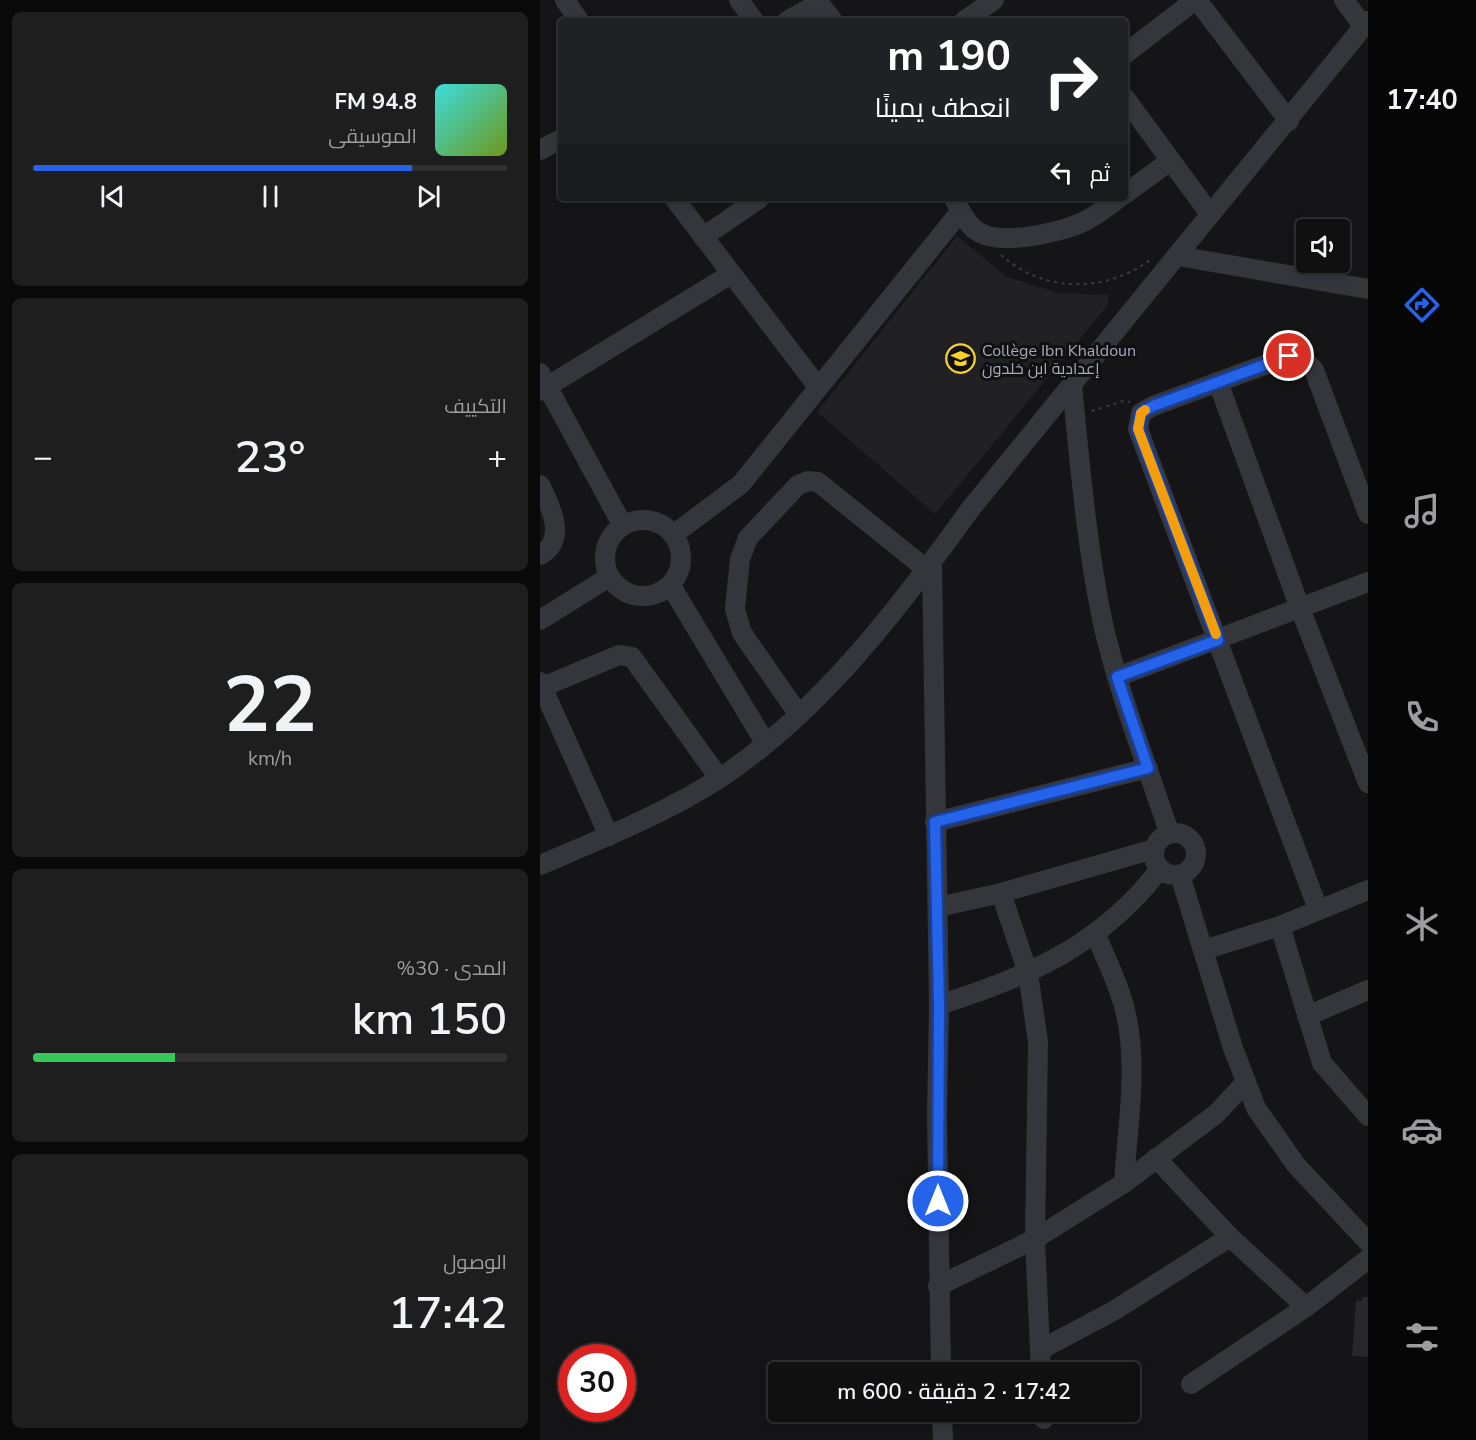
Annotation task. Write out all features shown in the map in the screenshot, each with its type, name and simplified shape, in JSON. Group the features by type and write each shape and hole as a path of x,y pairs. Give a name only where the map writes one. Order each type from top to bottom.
{"street":[{"path":"565,0 577,18"},
{"path":"739,0 752,18"},
{"path":"968,18 994,0"},
{"path":"1128,52 1196,0 1288,121"},
{"path":"540,865 609,836 673,805 719,778 766,744 800,715 840,674 1072,385 1168,253 1210,213 1366,24 1344,0"},
{"path":"792,18 818,2 830,18"},
{"path":"1128,102 1210,213"},
{"path":"540,150 558,141"},
{"path":"1128,192 1170,161"},
{"path":"676,201 818,387"},
{"path":"703,237 756,201"},
{"path":"673,535 741,484 787,430 957,205 974,229 997,238 1020,237 1072,227 1087,220 1115,201"},
{"path":"1168,253 1368,289"},
{"path":"623,526 543,383 731,274"},
{"path":"1318,909 1138,429 1141,413 1289,356 1300,356 1314,370 1368,514"},
{"path":"1218,382 1300,608 1368,783"},
{"path":"1072,385 1092,558 1102,619 1117,677 1169,832"},
{"path":"800,715 742,633 737,617 735,609 740,559 748,538 798,485 808,481 818,482 929,565"},
{"path":"540,485 555,521 553,540 546,552 540,555"},
{"path":"636,521 650,521 663,526 673,535 681,551 680,570 671,586 655,595 637,597 621,590 609,577 605,563 606,548 612,535 623,526 636,521"},
{"path":"929,565 938,907 938,1286 941,1362"},
{"path":"540,620 609,577"},
{"path":"1117,677 1368,582"},
{"path":"671,586 766,744"},
{"path":"609,836 541,686 619,655 632,657 719,778"},
{"path":"935,822 1148,768"},
{"path":"1169,832 1187,836 1196,847 1192,867 1180,875 1166,873 1156,863 1154,849 1161,837 1169,832"},
{"path":"938,907 1001,893 1154,849"},
{"path":"939,1005 997,987 1028,973 1096,935 1123,912 1160,869"},
{"path":"1180,875 1245,1083 1256,1108 1274,1136 1322,1193 1368,1242"},
{"path":"1204,950 1280,926 1368,890"},
{"path":"1001,893 1028,973 1038,1042 1035,1239 1041,1362"},
{"path":"1280,926 1322,1063 1368,1116"},
{"path":"1096,935 1116,982 1129,1029 1131,1069 1124,1183"},
{"path":"1307,1016 1368,990"},
{"path":"938,1286 1035,1239 1124,1183 1216,1114 1245,1083"},
{"path":"1156,1158 1230,1237 1306,1307"},
{"path":"1040,1350 1114,1310 1230,1237"},
{"path":"1191,1384 1306,1307 1368,1259"},
{"path":"942,1422 942,1440"}],"path":[{"path":"984,234 995,249 1018,267 1044,280 1062,284 1101,283 1119,278 1168,253"},
{"path":"1075,416 1123,401 1134,405 1141,413"}],"shaded area":[{"name":"Collège Ibn Khaldoun إعدادية ابن خلدون","path":"957,236 1007,277 1059,293 1109,295 1107,306 935,514 817,412"}],"building":[{"path":"1362,1297 1368,1297 1368,1357 1352,1356 1356,1300 1362,1301"}],"slow traffic":[{"path":"1145,410 1138,420 1138,429 1216,634"}],"place":[{"name":"Collège Ibn Khaldoun إعدادية ابن خلدون","path":"961,359"}],"route":[{"path":"938,1201 939,1005 935,822 1148,768 1117,677 1218,640 1138,429 1138,420 1141,413 1153,406 1289,356"}]}
